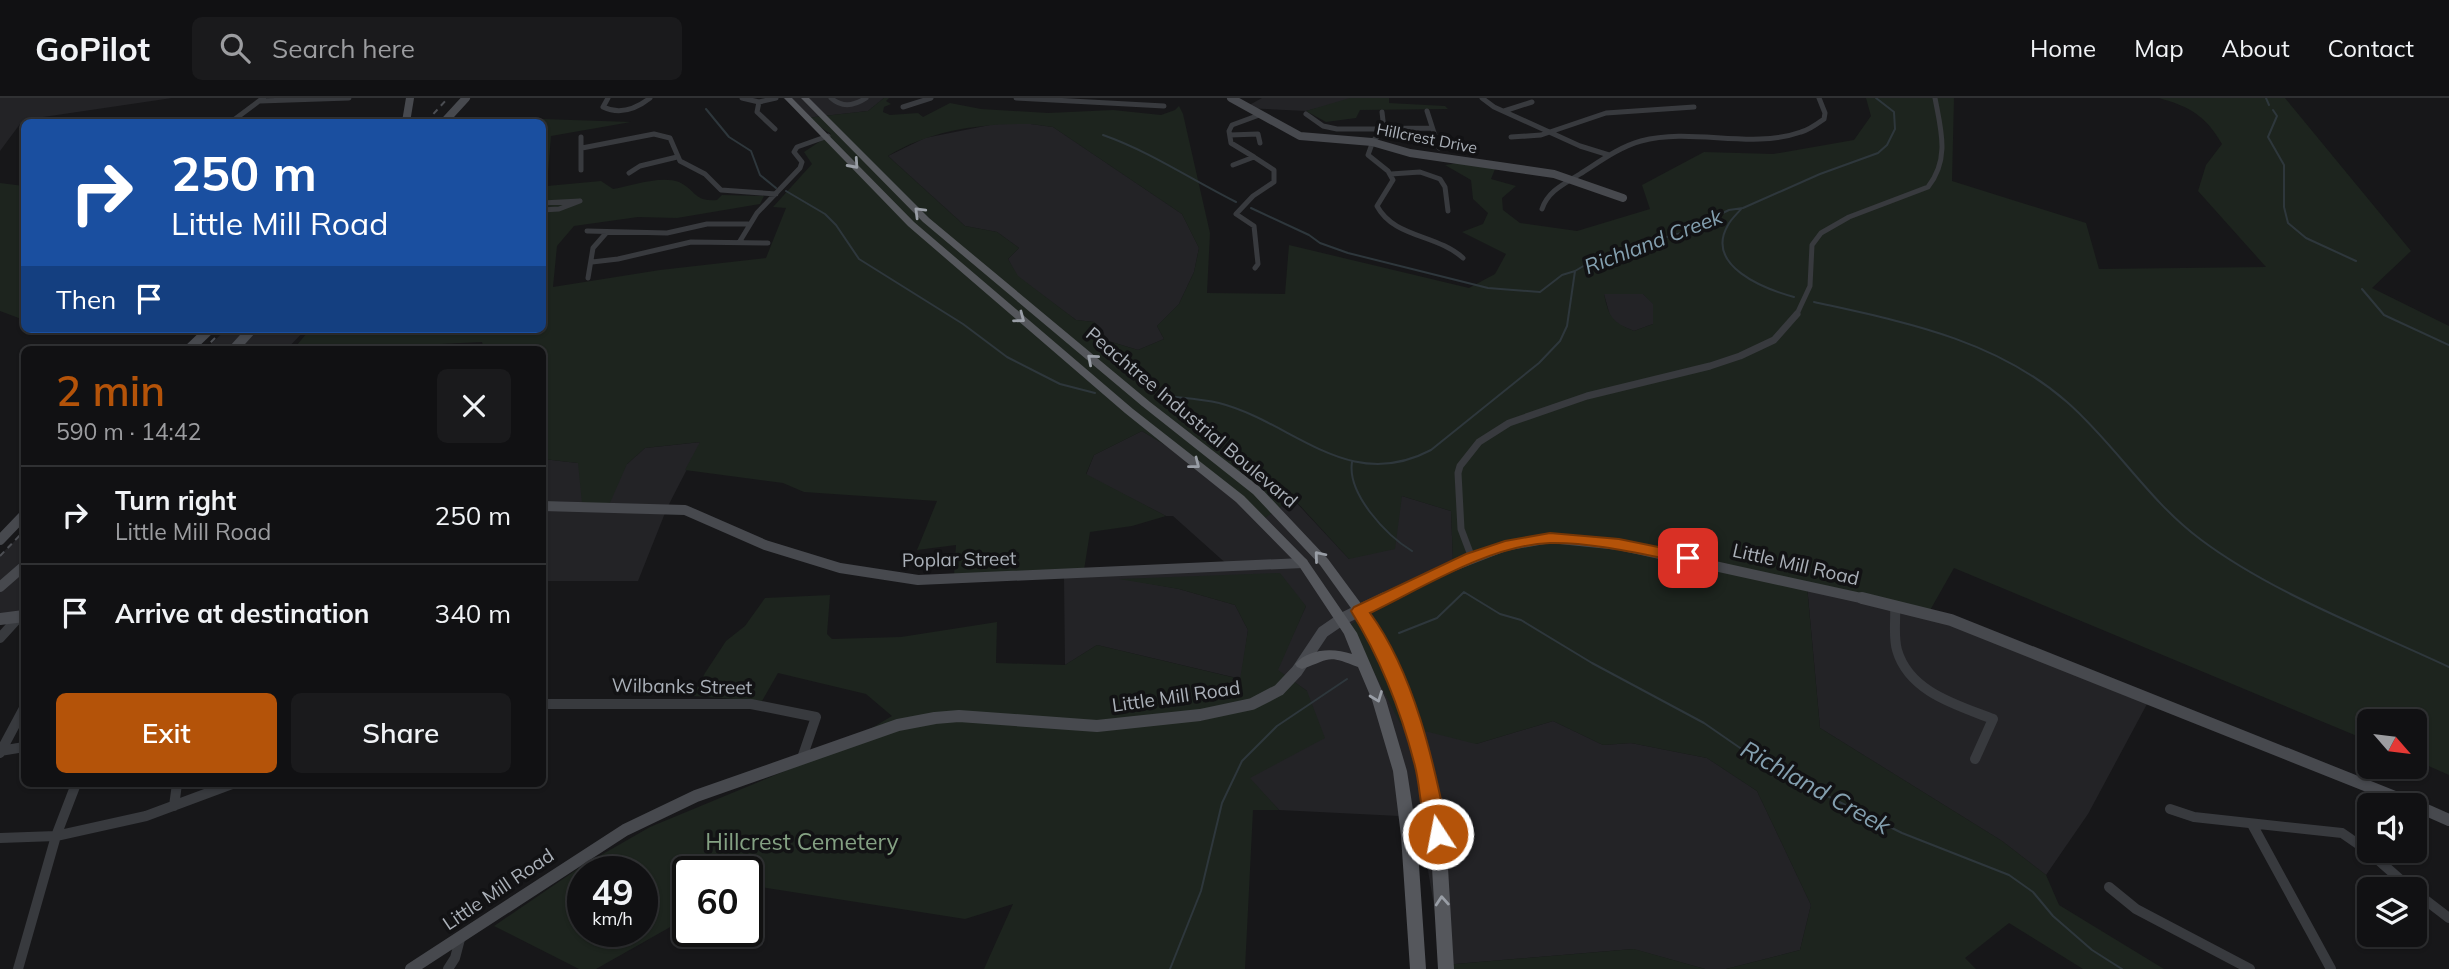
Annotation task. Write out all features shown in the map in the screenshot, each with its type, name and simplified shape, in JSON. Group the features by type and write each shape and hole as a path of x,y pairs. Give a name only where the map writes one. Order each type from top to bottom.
{"main road":[{"name":"Peachtree Industrial Boulevard","path":"788,98 911,224 1108,393 1240,499 1303,563 1342,619 1363,663 1379,700 1400,771 1409,836 1418,969"},
{"name":"Peachtree Industrial Boulevard","path":"805,98 926,220 1125,387 1257,491 1324,562 1372,628 1403,696 1425,768 1438,834 1446,969"},
{"path":"1108,393 1125,387"},
{"path":"1302,664 1319,654 1339,653 1363,663"}],"street":[{"path":"237,119 262,99 349,98"},
{"path":"406,119 410,98"},
{"path":"447,119 466,98"},
{"path":"608,98 603,107 611,110 636,108 650,98"},
{"path":"742,98 759,102 776,98"},
{"path":"831,98 848,106 865,99"},
{"path":"854,98 865,99"},
{"path":"903,107 931,98"},
{"path":"1016,98 1045,102 1164,106"},
{"name":"Hillcrest Drive","path":"1231,98 1300,136 1372,142 1410,153 1554,174 1623,198"},
{"path":"1482,98 1550,132 1609,155"},
{"path":"1542,209 1546,196 1625,146 1664,136 1766,137 1803,132 1824,119 1825,113 1819,98"},
{"path":"1472,558 1458,530 1459,468 1483,438 1502,426 1540,411 1630,385 1706,369 1753,351 1778,336 1808,293 1813,242 1823,231 1846,219 1928,187 1934,180 1940,170 1943,141 1935,98"},
{"path":"759,102 757,112 775,129"},
{"path":"1504,111 1532,102"},
{"path":"1511,137 1530,138 1606,113 1694,107"},
{"path":"1427,111 1439,148"},
{"path":"1382,112 1384,129 1366,153 1369,159 1391,174 1393,180 1377,206 1379,215 1399,228 1443,241 1454,247 1463,258"},
{"path":"1255,268 1258,264 1254,226 1236,214 1253,196 1274,182 1275,177 1271,166 1231,144 1230,135 1232,125 1238,121 1262,114"},
{"path":"1306,114 1323,126 1337,129 1432,128"},
{"path":"582,148 660,134 670,138 677,157 687,166 705,174 721,190 776,194"},
{"path":"1230,135 1258,134 1260,143"},
{"path":"740,241 748,224 800,168 802,162 794,152 797,147 828,136"},
{"path":"581,137 581,170"},
{"path":"629,173 640,166 677,157"},
{"path":"1233,165 1254,157"},
{"path":"1391,174 1418,172 1441,179 1445,185 1444,203 1448,211"},
{"path":"546,203 580,201 559,209 546,210"},
{"path":"586,231 667,233 707,224 748,224"},
{"path":"588,278 593,248 607,232"},
{"path":"592,262 618,259 691,242 768,243"},
{"path":"192,346 206,333"},
{"path":"237,346 248,333"},
{"name":"Poplar Street","path":"546,506 685,510 765,545 841,568 889,577 918,579 1082,575 1303,563"},
{"path":"0,540 21,518"},
{"name":"Little Mill Road","path":"411,969 460,939 568,864 625,830 696,796 898,725 935,718 959,716 1097,726 1222,711 1252,704 1279,690 1302,664 1323,632 1342,619 1472,558 1505,546 1550,538 1581,540 1681,556 1951,620 2385,793"},
{"path":"0,587 21,569"},
{"path":"1895,606 1897,652 1906,671 1942,697 1993,719 1975,759"},
{"path":"0,619 21,616"},
{"path":"0,638 21,617"},
{"name":"Wilbanks Street","path":"546,704 751,704 816,717 815,730 806,742 802,758"},
{"path":"0,751 21,713"},
{"path":"0,751 21,748"},
{"path":"18,969 56,836 75,787"},
{"path":"174,806 177,787"},
{"path":"0,838 56,836 146,816 224,787"},
{"path":"2170,809 2194,817 2253,826 2342,834 2397,877"},
{"name":"Little Mill Road","path":"2427,810 2449,820"},
{"path":"2253,826 2331,969"},
{"path":"2109,887 2136,909 2250,969"},
{"path":"2427,902 2449,918"},
{"path":"447,969 455,958 460,939"}],"shaded area":[{"path":"0,98 172,98 21,119 0,151"},
{"path":"783,98 884,98 868,111 806,118"},
{"path":"1262,98 1350,100 1306,111 1244,108"},
{"path":"995,124 1053,127 1182,214 1199,248 1194,272 1179,304 1157,326 1164,339 1138,350 1108,341 1094,322 1076,320 1017,276 1008,259 1019,248 997,232 965,226 888,156 925,138"},
{"path":"1604,294 1643,294 1653,303 1653,324 1634,331 1617,324 1610,316"},
{"path":"223,333 302,333 290,346 208,346"},
{"path":"1142,431 1177,452 1292,498 1349,559 1402,496 1451,511 1453,561 1396,596 1476,744 1553,721 1603,745 1631,743 1707,758 1757,791 1811,905 1800,950 1726,969 1705,969 1633,949 1444,965 1419,817 1279,810 1249,778 1307,691 1277,670 1306,606 1124,579 1179,589 1235,605 1248,630 1241,679 1097,645 1065,665 1064,578 1230,567 1173,516 1166,516 1086,475 1094,455"},
{"path":"701,442 667,508 638,581 546,581 546,459 627,464 645,448"},
{"path":"21,535 21,615 0,625 0,555"},
{"path":"1807,585 1929,613 2147,704 2088,814 2046,875 2002,841 1820,728"}],"green space":[{"path":"884,98 889,98 886,101 891,104 884,107 883,112 890,115 918,113 923,117 950,103 981,109 1048,113 1113,110 1161,115 1179,106 1210,233 1207,293 1285,294 1289,245 1469,288 1495,274 1506,254 1462,232 1483,224 1488,213 1473,199 1471,180 1445,165 1459,163 1495,169 1491,179 1516,186 1502,198 1503,210 1520,223 1577,231 1650,209 1642,185 1704,152 1773,154 1854,140 1871,116 1866,98 1954,98 1952,181 2086,223 2099,269 2266,267 2198,191 2206,165 2222,144 2203,119 2180,105 2159,98 2285,98 2411,251 2372,288 2449,326 2449,775 2427,765 2427,709 2357,709 2357,736 1954,568 1929,612 1807,586 1820,728 2002,841 2046,875 2059,905 2164,969 2083,969 2009,923 1965,958 1976,969 1726,969 1800,950 1811,905 1757,791 1707,758 1631,743 1603,745 1553,721 1476,744 1401,725 1350,625 1453,561 1451,511 1402,496 1395,549 1349,559 1293,498 1265,518 1177,452 1142,431 1094,455 1086,474 1166,516 1132,526 1090,532 1084,570 954,575 956,545 917,550 937,501 804,492 783,483 685,470 700,442 645,448 627,464 609,505 582,503 578,463 546,459 546,346 483,346 482,342 399,346 296,346 307,333 546,333 546,119 631,122 551,136 547,186 601,181 613,189 671,180 709,200 717,200 722,195 764,196 760,204 677,218 638,217 574,226 557,246 553,287 660,270 766,258 786,208 773,207 812,164 804,152 831,134 806,118 868,111","holes":["1031,124 1053,127 1182,214 1199,248 1194,272 1179,304 1157,326 1164,339 1138,350 1108,341 1094,322 1076,320 1018,276 1008,259 1019,248 997,232 965,226 888,156 921,140 957,130 994,125","1604,294 1643,294 1653,304 1653,324 1634,331 1613,318"]},
{"path":"1350,98 1389,98 1389,103 1445,106 1448,109 1360,110 1356,118 1326,122 1306,111"},
{"path":"0,183 21,186 21,319 0,311"},
{"name":"Hillcrest Cemetery","path":"1280,573 1306,606 1278,670 1307,691 1325,738 1250,778 1279,810 1253,810 1245,969 984,969 1013,904 965,919 763,887 763,856 672,856 672,926 658,934 658,856 599,856 650,827 833,751 892,716 866,694 778,673 762,701 693,696 726,641 745,626 765,598 830,595 827,634 832,639 901,637 997,622 996,663 1065,665 1097,645 1240,679 1248,630 1235,605 1179,589 1119,579"},
{"path":"567,876 567,947 635,947 596,969 579,969 494,926"},
{"path":"1634,949 1705,969 1444,969 1444,965"}],"waterway":[{"name":"Richland Creek","path":"1742,208 1820,174 1878,153 1887,145 1895,129 1894,112 1876,98"},
{"path":"2266,98 2269,105"},
{"path":"706,109 729,137 751,151 760,175 776,188"},
{"path":"2273,110 2277,116 2268,137 2284,165 2284,207 2288,223 2306,238 2356,261"},
{"path":"1103,135 1154,157 1236,202"},
{"path":"786,191 825,214 836,225 859,259 963,324 1007,357 1060,384 1095,393"},
{"path":"1251,208 1309,235 1320,243 1348,253 1488,288 1540,292 1562,275 1575,271"},
{"name":"Richland Creek","path":"1575,271 1602,255 1681,233 1729,210 1742,208"},
{"path":"1742,208 1729,223 1723,240 1724,252 1731,264 1754,282 1794,297"},
{"name":"Richland Creek","path":"1165,396 1219,403 1246,412 1322,450 1347,459 1373,464 1401,461 1431,450 1539,363 1560,341 1567,326 1575,271"},
{"path":"2362,289 2384,315 2449,345"},
{"path":"1814,302 1915,326 1979,348 2010,363 2039,380 2067,402 2181,524 2227,558 2320,609 2449,667"},
{"name":"Richland Creek","path":"1352,462 1356,487 1370,512 1391,535 1412,551"},
{"name":"Richland Creek","path":"1399,633 1437,618 1464,592 1500,614 1521,620 1592,663 1704,723 1756,759 1789,777 1902,833 2009,875 2033,892 2053,916 2092,950 2122,969"},
{"path":"1170,969 1201,891 1222,803 1242,761 1277,726 1347,679"}],"railway":[{"path":"429,119 448,98"},
{"path":"207,346 220,333"},
{"path":"0,556 21,534"}],"route":[{"path":"1438,834 1413,724 1372,628 1360,611 1472,558 1505,546 1550,538 1619,545 1688,558"}]}
